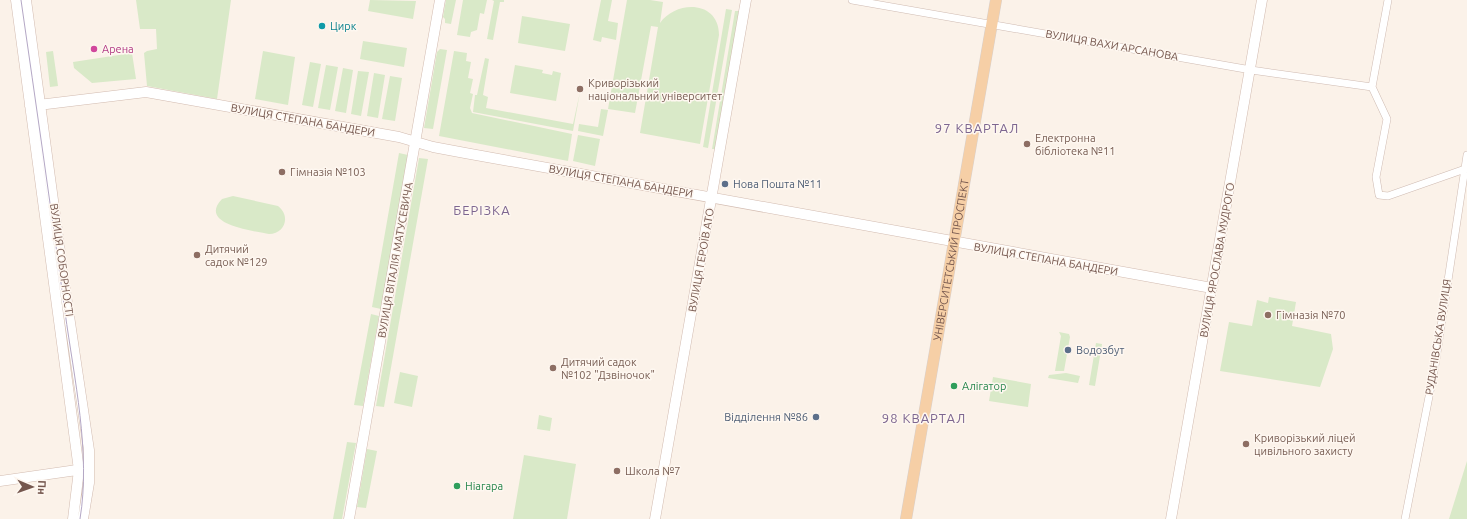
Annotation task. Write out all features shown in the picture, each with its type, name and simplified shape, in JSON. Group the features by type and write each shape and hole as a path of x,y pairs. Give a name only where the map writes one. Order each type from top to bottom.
{"main road":[{"name":"УНІВЕРСИТЕТСЬКИЙ ПРОСПЕКТ","path":"906,519 996,0"}],"street":[{"name":"ВУЛИЦЯ СОБОРНОСТІ","path":"16,0 35,105 89,445 90,468 83,519"},
{"name":"ВУЛИЦЯ СОБОРНОСТІ","path":"26,0 35,105 79,470 73,519"},
{"name":"ВУЛИЦЯ ВІТАЛІЯ МАТУСЕВИЧА","path":"349,519 440,0"},
{"name":"ВУЛИЦЯ ГЕРОЇВ АТО","path":"655,519 746,0"},
{"name":"ВУЛИЦЯ ВАХИ АРСАНОВА","path":"852,0 1251,70 1372,87"},
{"name":"ВУЛИЦЯ ЯРОСЛАВА МУДРОГО","path":"1171,519 1251,70 1262,0"},
{"path":"1388,0 1372,87 1387,119 1376,177 1379,195 1388,196 1465,169"},
{"name":"ВУЛИЦЯ СТЕПАНА БАНДЕРИ","path":"35,105 146,92 400,137 465,153 1212,288"},
{"name":"РУДАНІВСЬКА ВУЛИЦЯ","path":"1405,519 1435,366 1467,154"},
{"path":"0,481 90,468"}],"green space":[{"path":"136,0 231,0 217,99 147,86 144,53 157,49 156,29 140,29"},
{"path":"370,0 416,1 413,19 368,11"},
{"path":"446,0 456,0 451,24 445,23 445,19 443,17"},
{"path":"463,0 487,0 484,14 480,13 477,30 471,32 470,37 457,35"},
{"path":"492,0 504,0 504,2 500,2 493,40 487,39 494,1"},
{"path":"601,0 612,0 608,21 618,23 616,40 602,37 601,42 593,40"},
{"path":"627,0 650,0 663,2 660,23 667,15 676,10 686,7 696,7 705,10 712,15 717,23 719,35 700,144 640,133 658,27 651,26 635,113 608,109"},
{"path":"726,9 732,10 708,148 703,147"},
{"path":"735,11 739,11 716,149 712,149"},
{"path":"522,16 570,24 565,51 518,43"},
{"path":"363,41 407,48 404,67 360,59"},
{"path":"440,49 447,50 433,129 424,128 437,52"},
{"path":"53,51 58,86 50,87 46,52"},
{"path":"263,51 295,57 288,105 255,99"},
{"path":"454,51 467,53 466,61 471,62 468,78 473,79 470,93 473,94 470,108 472,113 572,134 568,161 439,136"},
{"path":"132,53 136,79 92,83 74,68 73,62"},
{"path":"485,58 489,59 483,95 488,97 486,108 573,124 580,92 573,131 473,112 475,95 477,95"},
{"path":"310,62 321,64 313,107 302,105"},
{"path":"326,65 338,67 330,110 318,108"},
{"path":"515,65 543,70 542,73 552,75 553,71 561,73 556,101 510,93"},
{"path":"343,68 353,70 346,113 335,111"},
{"path":"358,71 369,72 361,116 351,114"},
{"path":"374,73 385,75 378,118 367,116"},
{"path":"390,76 402,78 395,121 382,119"},
{"path":"601,109 608,110 603,136 578,131 579,124 598,127"},
{"path":"578,135 600,139 595,166 573,161"},
{"path":"399,153 408,155 381,309 372,307"},
{"path":"419,158 428,159 384,407 376,406"},
{"path":"233,196 278,206 282,210 285,219 282,228 275,233 269,234 241,228 222,221 217,215 216,208 222,199"},
{"path":"1269,297 1296,302 1292,326 1331,334 1333,349 1320,387 1220,371 1229,322 1252,326 1257,300 1268,303"},
{"path":"371,314 379,316 363,406 354,405"},
{"path":"1059,332 1069,334 1070,337 1064,371 1055,371 1061,336"},
{"path":"1096,343 1102,344 1095,386 1089,385"},
{"path":"400,372 418,376 412,407 394,403"},
{"path":"1066,373 1080,376 1078,383 1048,378 1049,375"},
{"path":"993,377 1031,384 1028,407 989,401"},
{"path":"539,415 552,418 550,431 537,429"},
{"path":"347,442 356,443 342,519 333,519"},
{"path":"367,449 377,451 366,508 357,507"},
{"path":"524,455 576,464 567,519 513,519"},
{"path":"1467,461 1467,519 1449,519"}],"tram line":[{"path":"21,0 77,389 84,468 80,519"}],"place":[{"name":"Цирк","path":"322,26"},
{"name":"Арена","path":"94,49"},
{"name":"Криворізький національний університет","path":"580,89"},
{"name":"Електронна бібліотека №11","path":"1027,144"},
{"name":"Гімназія №103","path":"282,172"},
{"name":"Нова Пошта №11","path":"725,184"},
{"name":"Дитячий садок №129","path":"197,255"},
{"name":"Гімназія №70","path":"1268,315"},
{"name":"Водозбут","path":"1068,350"},
{"name":"Дитячий садок №102 \"Дзвіночок\"","path":"553,368"},
{"name":"Алігатор","path":"954,386"},
{"name":"Відділення №86","path":"816,417"},
{"name":"Криворізький ліцей цивільного захисту","path":"1246,444"},
{"name":"Школа №7","path":"617,471"},
{"name":"Ніагара","path":"457,486"}],"district":[{"name":"97 КВАРТАЛ","path":"977,128"},
{"name":"БЕРІЗКА","path":"482,210"},
{"name":"98 КВАРТАЛ","path":"924,418"}]}
